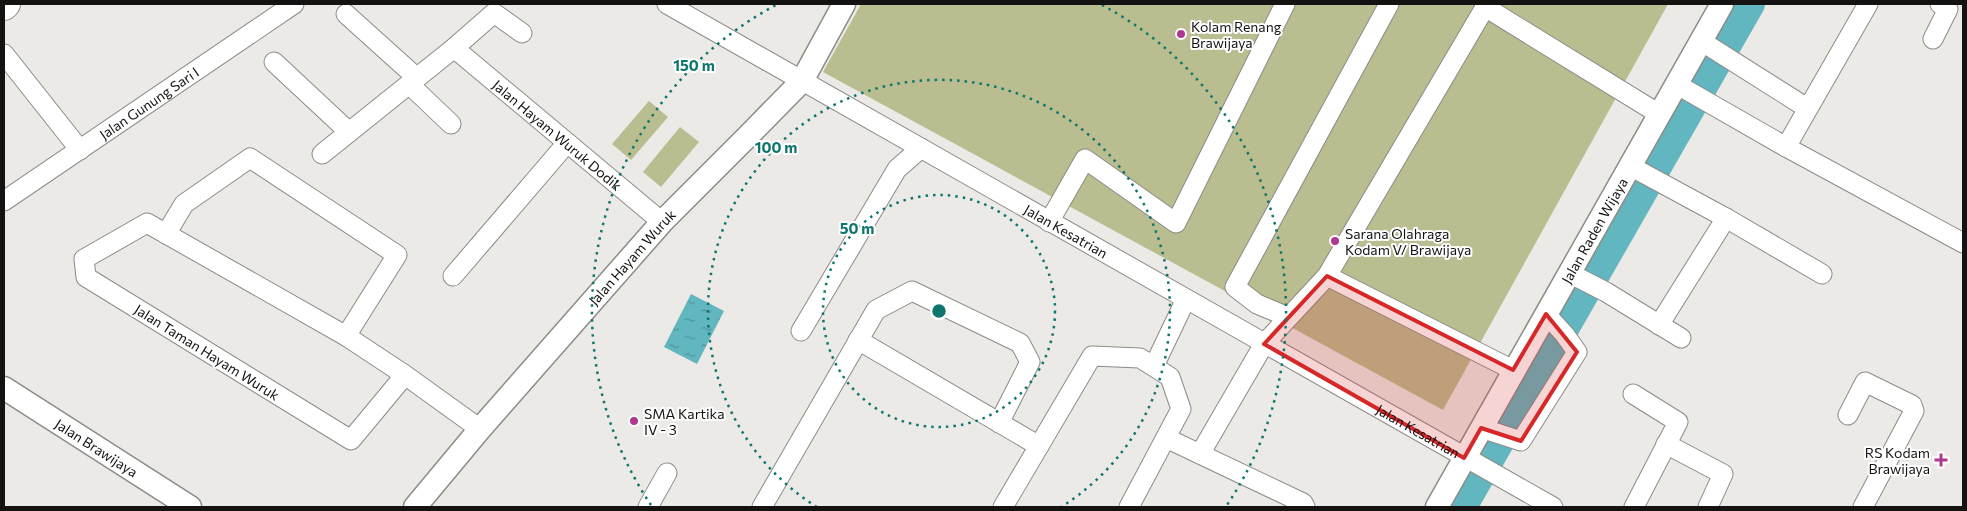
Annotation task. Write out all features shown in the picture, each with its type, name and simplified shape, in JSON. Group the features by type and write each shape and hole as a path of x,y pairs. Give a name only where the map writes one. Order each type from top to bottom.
{"street":[{"name":"Jalan Gunung Sari I","path":"4,201 294,4"},
{"name":"Jalan Kesatrian","path":"667,4 1553,507"},
{"name":"Jalan Hayam Wuruk","path":"415,507 480,429 662,222 802,80 844,4"},
{"path":"1049,222 1085,159 1176,223 1285,4"},
{"path":"1288,317 1257,304 1235,287 1389,4"},
{"name":"Jalan Raden Wijaya","path":"1437,507 1496,433 1513,370 1555,324 1577,277 1638,170 1659,114 1683,88 1707,45 1722,4"},
{"path":"1786,147 1868,4"},
{"path":"1933,39 1948,9 1940,4"},
{"path":"1200,454 1264,344 1327,276 1486,6 1659,114"},
{"path":"322,154 454,48 494,13 522,32"},
{"path":"346,14 413,81 451,124"},
{"path":"1707,45 1808,108"},
{"name":"Jalan Hayam Wuruk Dodik","path":"454,48 662,222"},
{"path":"4,54 80,150"},
{"path":"274,62 349,132"},
{"path":"1683,88 1786,147 1963,243"},
{"path":"453,276 567,143"},
{"path":"801,331 897,169 921,148"},
{"path":"166,234 184,204 250,158 396,255 346,336"},
{"path":"1638,170 1726,218 1822,274"},
{"path":"1659,325 1726,218"},
{"name":"Jalan Taman Hayam Wuruk","path":"406,375 351,440 86,277 84,259 147,224 346,336 406,375 480,429"},
{"path":"1327,276 1513,370"},
{"path":"1577,277 1606,292 1681,338"},
{"path":"762,507 876,310 912,291 1020,344 1030,362 999,423"},
{"path":"1154,366 1186,299"},
{"path":"1496,433 1521,441 1577,352 1555,324"},
{"path":"858,340 1039,446"},
{"path":"1003,507 1092,356 1140,358 1154,366 1170,377 1181,409 1129,507"},
{"path":"1848,415 1865,382 1912,405 1914,411 1863,507"},
{"name":"Jalan Brawijaya","path":"4,388 190,507"},
{"path":"1633,394 1678,422 1634,507"},
{"path":"1166,438 1303,503 1306,507"},
{"path":"1666,444 1723,474 1708,507"},
{"path":"648,507 668,473"}],"highlighted area":[{"path":"1327,276 1513,370 1546,314 1577,352 1521,441 1481,428 1464,458 1264,344"}],"green space":[{"name":"Sarana Olahraga Kodam V/ Brawijaya","path":"861,4 1668,4 1443,410 823,72"},
{"path":"649,101 668,117 631,160 612,144"},
{"path":"680,127 699,142 661,187 643,172"}],"water":[{"path":"691,294 724,311 697,364 664,347"}],"waterway":[{"path":"1463,507 1751,4"}],"place":[{"name":"Kolam Renang Brawijaya","path":"1181,34"},
{"name":"Sarana Olahraga Kodam V/ Brawijaya","path":"1335,241"},
{"name":"SMA Kartika IV - 3","path":"634,421"},
{"name":"RS Kodam Brawijaya","path":"1941,460"}]}
